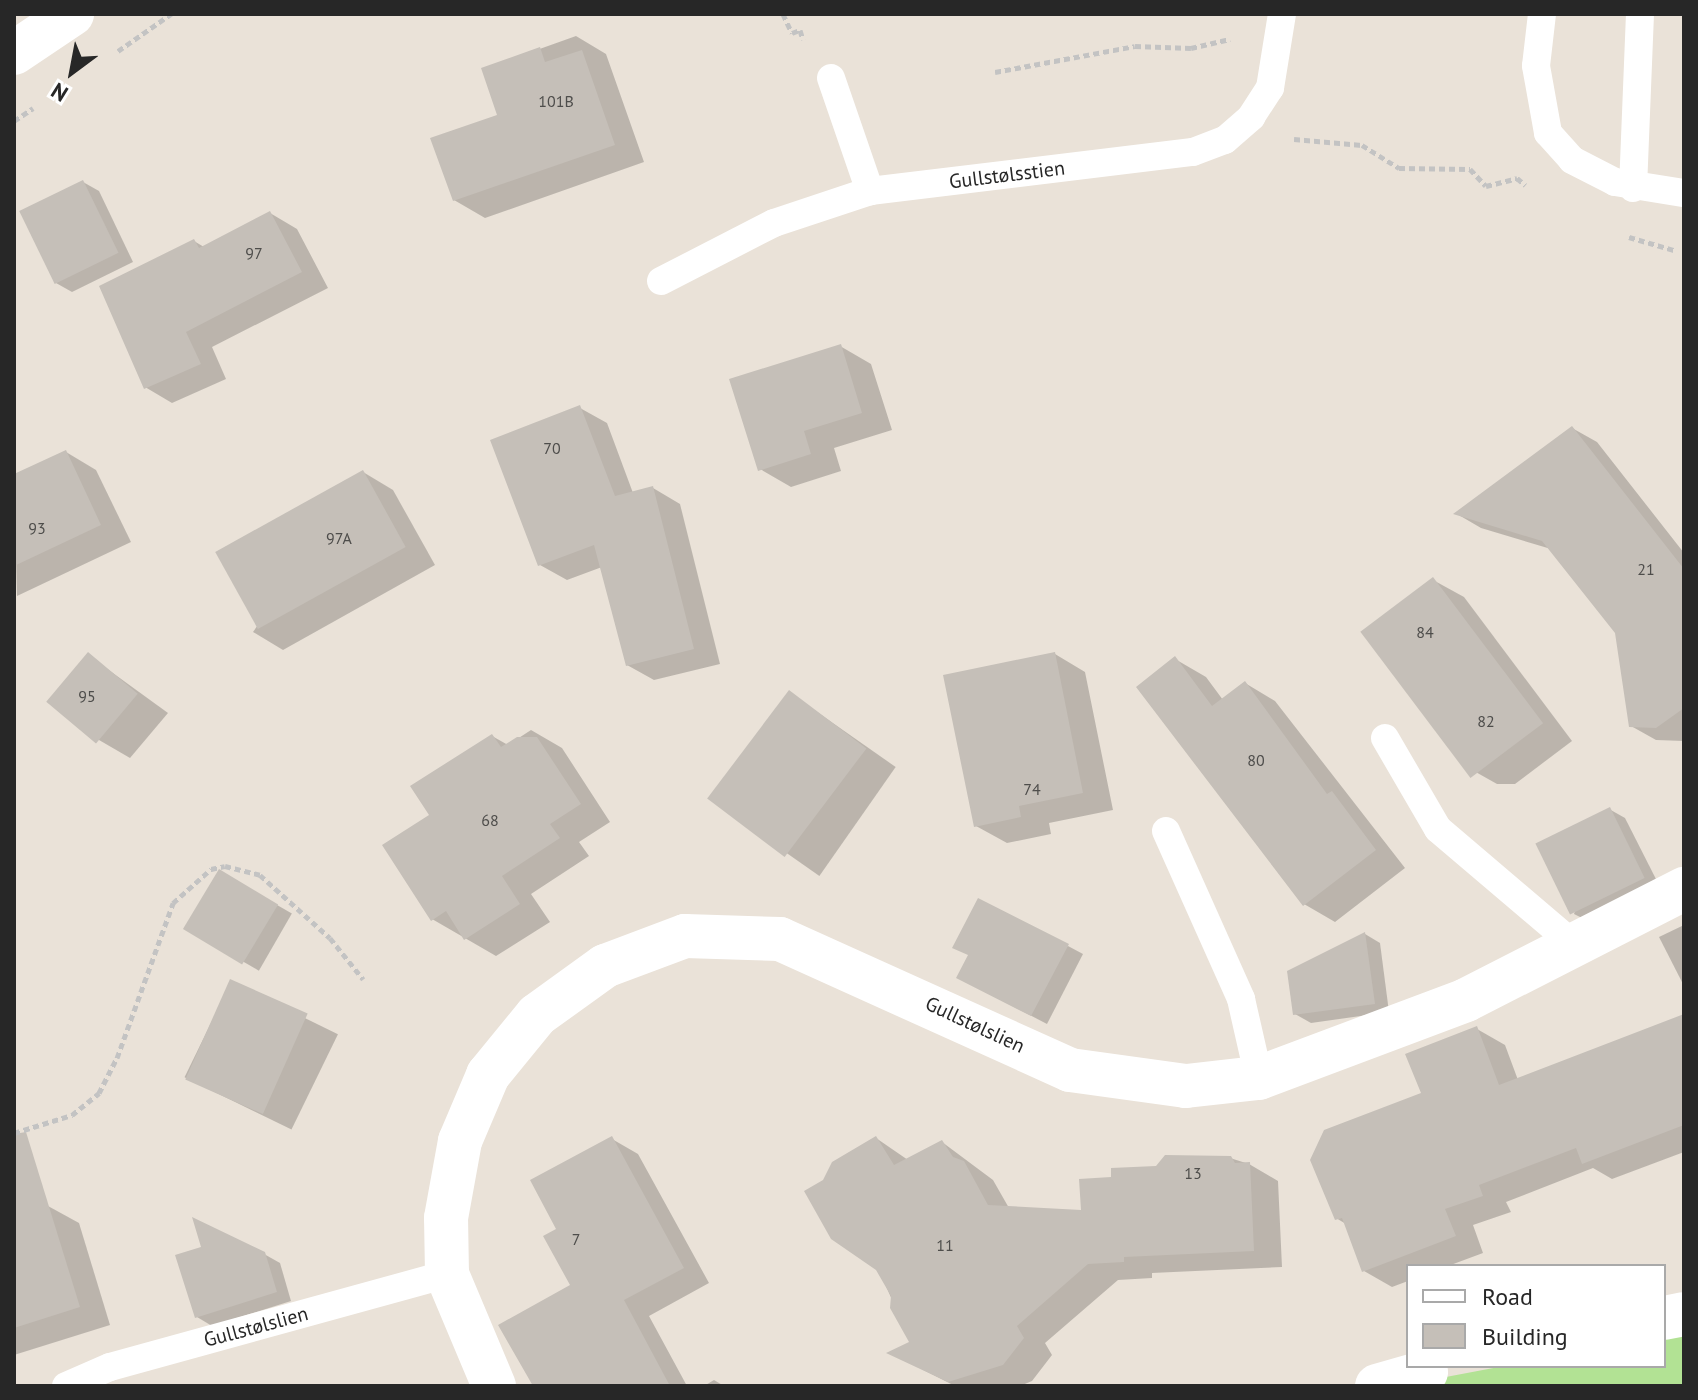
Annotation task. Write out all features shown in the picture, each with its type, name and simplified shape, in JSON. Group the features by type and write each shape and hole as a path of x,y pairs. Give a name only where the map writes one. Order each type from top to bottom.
{"street":[{"path":"14,53 72,14"},
{"name":"Gullstølslien","path":"494,1386 447,1274 446,1218 460,1141 488,1075 537,1015 605,966 685,936 780,939 1070,1070 1186,1086 1259,1078 1466,1000 1571,942 1684,889"},
{"path":"1377,1386 1436,1375"}],"lane":[{"path":"1542,14 1536,66 1548,133 1572,160 1633,188 1684,193"},
{"path":"1633,188 1640,14"},
{"name":"Gullstølsstien","path":"661,281 774,223 870,191 1193,152 1225,140 1251,117 1270,88 1281,20"},
{"path":"831,78 870,191"},
{"path":"1385,738 1438,829 1571,942"},
{"path":"1166,831 1241,999 1259,1078"},
{"name":"Gullstølslien","path":"66,1386 110,1367 447,1274"}],"path":[{"path":"783,14 788,25"},
{"path":"995,72 1135,46 1202,46 1281,20"},
{"path":"1251,117 1290,139 1362,145 1399,168 1470,169 1489,186"},
{"path":"1637,240 1674,250"},
{"path":"14,1133 72,1115 99,1093 117,1058 173,903 211,869 225,866 260,875 330,938 363,979"}],"green space":[{"path":"1684,1333 1684,1386 1441,1386 1430,1380 1493,1368 1666,1368 1666,1337"}],"building":[{"path":"540,47 545,62 582,50 615,145 453,201 430,138 497,115 481,68"},
{"path":"83,180 119,253 55,284 19,211"},
{"path":"270,211 302,272 186,332 201,364 144,389 99,286 194,239 199,248"},
{"path":"841,344 862,413 804,431 811,454 758,471 729,379"},
{"path":"580,405 615,496 653,486 694,649 626,666 594,545 538,566 490,440"},
{"path":"1572,426 1684,569 1684,708 1656,728 1629,727 1615,633 1542,541 1453,514"},
{"path":"66,450 101,525 14,566 14,474"},
{"path":"363,470 406,547 258,629 215,552"},
{"path":"1433,577 1543,723 1470,778 1360,632"},
{"path":"88,652 138,694 96,744 46,702"},
{"path":"1055,652 1083,793 1019,806 1021,817 974,827 943,675"},
{"path":"1175,656 1212,706 1245,681 1327,794 1332,791 1376,850 1303,906 1136,687"},
{"path":"789,690 866,748 785,857 707,799"},
{"path":"492,734 501,747 517,737 537,737 581,804 550,824 560,838 502,876 520,904 464,940 446,911 431,921 382,845 429,815 410,786"},
{"path":"1610,807 1645,878 1570,914 1535,843"},
{"path":"219,869 278,905 242,965 183,929"},
{"path":"978,898 1069,944 1031,1016 956,978 968,955 952,948"},
{"path":"1365,932 1375,1004 1293,1015 1287,971"},
{"path":"230,979 308,1014 263,1114 185,1079"},
{"path":"1684,1014 1684,1125 1582,1164 1576,1148 1479,1185 1483,1196 1445,1209 1456,1236 1362,1272 1342,1218 1335,1220 1310,1160 1324,1130 1421,1093 1405,1054 1477,1026 1499,1085"},
{"path":"26,1132 80,1307 14,1328 14,1134"},
{"path":"612,1136 684,1268 624,1300 670,1386 533,1386 498,1325 570,1285 543,1236 556,1229 530,1180"},
{"path":"876,1136 894,1165 942,1140 953,1157 964,1161 988,1205 1081,1210 1079,1179 1111,1177 1111,1168 1156,1166 1165,1155 1231,1156 1235,1163 1250,1162 1254,1251 1124,1257 1124,1262 1088,1264 1017,1326 1024,1338 1003,1365 948,1382 886,1353 909,1342 890,1308 891,1296 876,1270 831,1239 804,1191 823,1180 832,1162"},
{"path":"192,1217 265,1252 277,1292 195,1318 175,1255 201,1247"}]}
